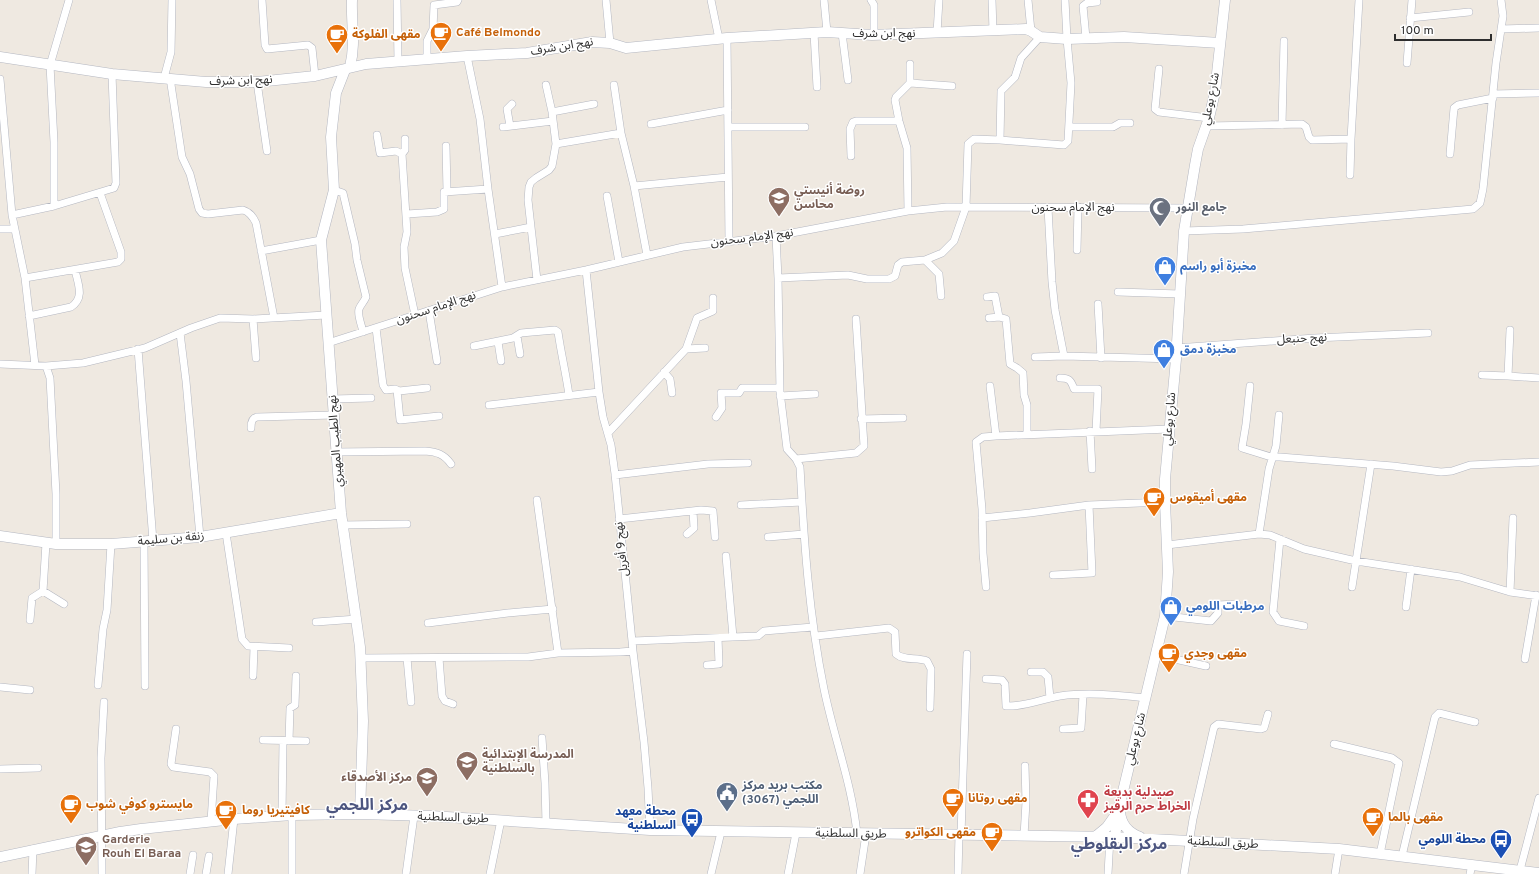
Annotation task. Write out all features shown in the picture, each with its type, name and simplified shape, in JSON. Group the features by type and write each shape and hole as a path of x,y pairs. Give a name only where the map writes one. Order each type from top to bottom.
{"street":[{"path":"54,206 54,142 50,65 69,0"},
{"path":"172,0 171,52 167,78 182,157 190,174 199,209 202,213 208,214 247,211 252,215 256,223 274,318"},
{"path":"262,0 265,45 267,49 308,45 312,48 315,76"},
{"name":"نهج الطيب المهيري","path":"352,0 354,40 353,54 339,83 336,93 331,138 334,190 321,240 342,525 357,619 361,658 363,721 360,814"},
{"path":"397,0 398,61"},
{"path":"427,59 426,41 433,29 434,5 457,2 458,0"},
{"path":"606,0 610,43"},
{"path":"711,0 723,38 728,110 729,242"},
{"path":"824,0 827,32"},
{"path":"871,0 874,5 874,35"},
{"path":"937,33 939,0"},
{"path":"992,0 993,31"},
{"path":"1028,0 1031,30 1040,37 1124,37 1220,43"},
{"path":"778,278 848,275 867,279 890,280 895,276 898,265 902,262 925,260 942,253 954,241 966,207 968,144 974,139 1064,145 1068,141 1071,83 1065,0"},
{"name":"شارع بوعلي","path":"1113,837 1165,616 1168,590 1165,502 1184,231 1198,149 1208,122 1215,92 1225,0"},
{"path":"1350,175 1350,139 1359,0"},
{"path":"1407,63 1412,0"},
{"path":"1184,231 1243,229 1473,209 1480,203 1483,189 1498,40 1501,29 1501,0"},
{"path":"1086,38 1083,6 1087,3 1097,2"},
{"path":"1410,18 1469,12"},
{"path":"1501,29 1539,28"},
{"name":"نهج ابن شرف","path":"0,57 112,74 206,82 257,82 315,76 366,64 527,53 592,42 610,43 626,48 723,38 827,32 874,35 1031,30"},
{"path":"814,33 817,87"},
{"path":"842,33 848,80"},
{"path":"1000,140 1001,91 1015,77 1022,58 1040,37"},
{"path":"1282,125 1284,41"},
{"path":"467,56 480,119 502,287"},
{"path":"908,211 907,148 899,121 895,100 910,83 910,64"},
{"path":"1159,69 1155,109 1159,112 1208,122 1304,125 1307,129 1308,137 1312,140 1350,139"},
{"path":"12,215 54,206 114,188 116,183 112,74"},
{"path":"0,79 12,215 25,278 35,365"},
{"path":"257,82 267,151"},
{"path":"910,83 952,86"},
{"path":"537,280 530,227 528,200 529,187 531,182 549,170 552,166 556,144 552,112 546,85"},
{"path":"614,85 621,133 634,186 647,255"},
{"path":"1450,154 1453,112 1455,107 1493,96 1539,93"},
{"path":"512,104 507,109 506,127 553,121"},
{"path":"552,112 594,104"},
{"path":"651,124 728,110"},
{"path":"851,156 850,129 853,122 856,120 899,121"},
{"path":"1069,127 1113,127 1120,123 1130,123"},
{"path":"728,128 805,127"},
{"path":"556,144 621,133"},
{"path":"377,135 380,153 396,151 402,154"},
{"path":"405,139 405,150 402,154 407,232 404,247 405,268 415,315"},
{"path":"406,214 437,212 444,209 444,192 447,191 446,146"},
{"path":"634,186 728,177"},
{"path":"447,191 488,189"},
{"path":"334,190 343,193 366,297 358,312 363,332"},
{"path":"25,278 118,262 121,259 121,252 100,193"},
{"path":"606,196 619,262"},
{"name":"نهج الإمام سحنون","path":"328,343 502,287 586,270 683,247 776,236 908,211 947,207 1187,208"},
{"path":"1076,250 1078,207"},
{"path":"1048,208 1055,310 1064,356"},
{"path":"495,234 530,227"},
{"path":"0,229 14,228"},
{"path":"776,236 780,392 787,449 796,459 800,467 804,534 813,627 816,636 824,691 861,834 860,874"},
{"path":"261,251 321,240"},
{"path":"925,260 939,274 941,296"},
{"path":"29,316 71,307 76,304 80,296 75,270"},
{"name":"نهج 9 أفريل","path":"586,270 599,392 603,417 611,445 615,475 644,742 650,830"},
{"path":"1118,292 1180,294"},
{"path":"987,297 995,296 999,317"},
{"path":"608,432 686,349 697,318 713,312 713,298"},
{"path":"1098,304 1101,358"},
{"path":"429,311 437,361"},
{"path":"0,364 46,366 83,363 138,349 220,318 326,316"},
{"path":"989,318 999,317 1006,319 1010,364 1018,368 1023,373 1024,395 1027,405 1028,434"},
{"path":"253,318 256,358"},
{"path":"796,459 856,453 864,446 861,420 856,319"},
{"path":"376,328 386,390 427,388"},
{"path":"474,346 513,338 521,333 555,330 558,332 570,395"},
{"path":"1508,376 1510,330"},
{"path":"180,333 186,381 200,537"},
{"name":"نهج حنبعل","path":"1176,348 1316,338 1428,333"},
{"path":"517,336 520,354"},
{"path":"498,342 501,361"},
{"path":"686,349 705,348"},
{"path":"138,349 148,541 145,686"},
{"path":"1035,357 1064,356 1176,359"},
{"path":"30,620 32,598 43,591 51,544 56,494 50,378 46,366"},
{"path":"664,372 670,379 672,393"},
{"path":"1482,375 1539,378"},
{"path":"1060,378 1067,378 1072,381 1074,389 1098,389 1093,431 1092,469"},
{"path":"990,386 996,436"},
{"path":"1250,386 1242,448 1271,457 1371,464 1441,472 1470,465 1539,462"},
{"path":"716,417 722,408 721,393 739,393 742,388 815,394"},
{"path":"397,390 400,420 439,416"},
{"path":"489,405 599,392"},
{"path":"333,399 371,398"},
{"path":"1259,534 1271,457 1276,446 1279,414"},
{"path":"251,428 252,420 257,417 334,415"},
{"path":"861,420 903,418"},
{"path":"986,587 976,442 982,437 996,436 1169,429"},
{"path":"336,452 436,452 443,455 451,464"},
{"path":"615,475 708,464 748,463"},
{"path":"1352,587 1371,464"},
{"path":"537,500 558,653"},
{"path":"740,505 802,502"},
{"path":"982,518 1089,505 1165,502"},
{"path":"1053,575 1092,573 1089,505"},
{"path":"619,519 693,511 713,511 715,537"},
{"path":"687,534 694,528 693,511"},
{"name":"زنقة بن سليمة","path":"0,536 51,544 111,544 200,537 341,513"},
{"path":"1510,592 1513,518"},
{"path":"342,525 407,524"},
{"path":"226,533 242,639 248,646 289,648"},
{"path":"768,537 804,534"},
{"path":"1167,545 1259,534 1280,539 1304,549 1356,561 1460,578 1510,592 1537,596 1525,659"},
{"path":"1280,539 1273,612 1279,621 1304,626"},
{"path":"98,685 102,629 107,610 111,544"},
{"path":"726,556 733,637"},
{"path":"1406,607 1411,569"},
{"path":"43,591 64,604"},
{"path":"1165,616 1211,620 1218,613 1218,605 1237,604"},
{"path":"428,623 508,612 553,609"},
{"path":"316,622 357,619"},
{"path":"632,641 758,636 764,631 813,627"},
{"path":"816,636 889,628 895,632 896,654 900,658 922,659 927,661 931,669 930,708"},
{"path":"707,665 719,664 718,638"},
{"path":"253,676 254,647"},
{"path":"361,658 528,657 558,653 633,651"},
{"path":"958,874 967,654"},
{"path":"1156,655 1206,666"},
{"path":"407,658 411,702"},
{"path":"439,658 442,696 445,701 453,704"},
{"path":"1031,672 1043,672 1048,677 1050,698"},
{"path":"282,816 286,741 290,708 295,705 296,676"},
{"path":"986,679 1002,680 1005,684 1006,706 1030,704 1050,698 1083,695 1146,698"},
{"path":"0,687 30,690"},
{"path":"1063,729 1081,728 1083,695"},
{"path":"102,874 101,758 104,702"},
{"path":"1402,856 1435,717 1439,713 1475,722"},
{"path":"1184,874 1189,841 1214,727 1218,724 1261,730 1264,728 1268,714"},
{"path":"176,730 171,764 173,767 210,772 214,776 211,821"},
{"path":"542,738 546,824"},
{"path":"263,740 306,742"},
{"path":"1334,744 1392,758 1399,763 1380,854"},
{"path":"1024,836 1026,802 1025,766"},
{"path":"0,769 38,768"},
{"path":"1520,870 1539,798"},
{"path":"1095,837 1112,821 1120,808"},
{"path":"1120,808 1120,816 1126,827 1135,836 1143,839"},
{"name":"طريق السلطنية","path":"0,856 102,835 141,829 234,819 360,814 501,820 650,830 1113,837 1339,849 1402,856 1471,869 1520,870 1539,873"},
{"path":"292,816 292,874"},
{"path":"406,874 414,816"},
{"path":"228,874 234,819"},
{"path":"490,874 501,820"},
{"path":"711,874 721,832"},
{"path":"788,874 796,832"},
{"path":"1108,874 1113,837"},
{"path":"32,874 33,849"},
{"path":"1335,874 1339,849"},
{"path":"190,874 193,855"},
{"path":"206,874 209,856"}],"place":[{"name":"Café Belmondo","path":"441,52"},
{"name":"مقهى الفلوكة","path":"337,54"},
{"name":"روضة أنيستي محاسن","path":"779,218"},
{"name":"جامع النور","path":"1160,228"},
{"name":"مخبزة أبو راسم","path":"1165,286"},
{"name":"مخبزة دمق","path":"1164,370"},
{"name":"مقهى أميقوس","path":"1154,518"},
{"name":"مرطبات اللومي","path":"1171,626"},
{"name":"مقهى وجدي","path":"1169,674"},
{"name":"المدرسة الإبتدائية بالسلطنية","path":"467,782"},
{"name":"مركز الأصدقاء","path":"427,798"},
{"name":"مكتب بريد مركز اللجمي (3067)","path":"727,812"},
{"name":"مقهى روتانا","path":"953,818"},
{"name":"صيدلية بديعة الخراط حرم الرقيز","path":"1088,820"},
{"name":"مايسترو كوفي شوب","path":"71,824"},
{"name":"كافيتيريا روما","path":"226,830"},
{"name":"محطة معهد السلطنية","path":"692,838"},
{"name":"مقهى بالما","path":"1373,838"},
{"name":"مقهى الكواترو","path":"992,852"},
{"name":"محطة اللومي","path":"1501,860"},
{"name":"Garderie Rouh El Baraa","path":"86,866"}],"district":[{"name":"مركز اللجمي","path":"367,806"},
{"name":"مركز البقلوطي","path":"1119,845"}]}
